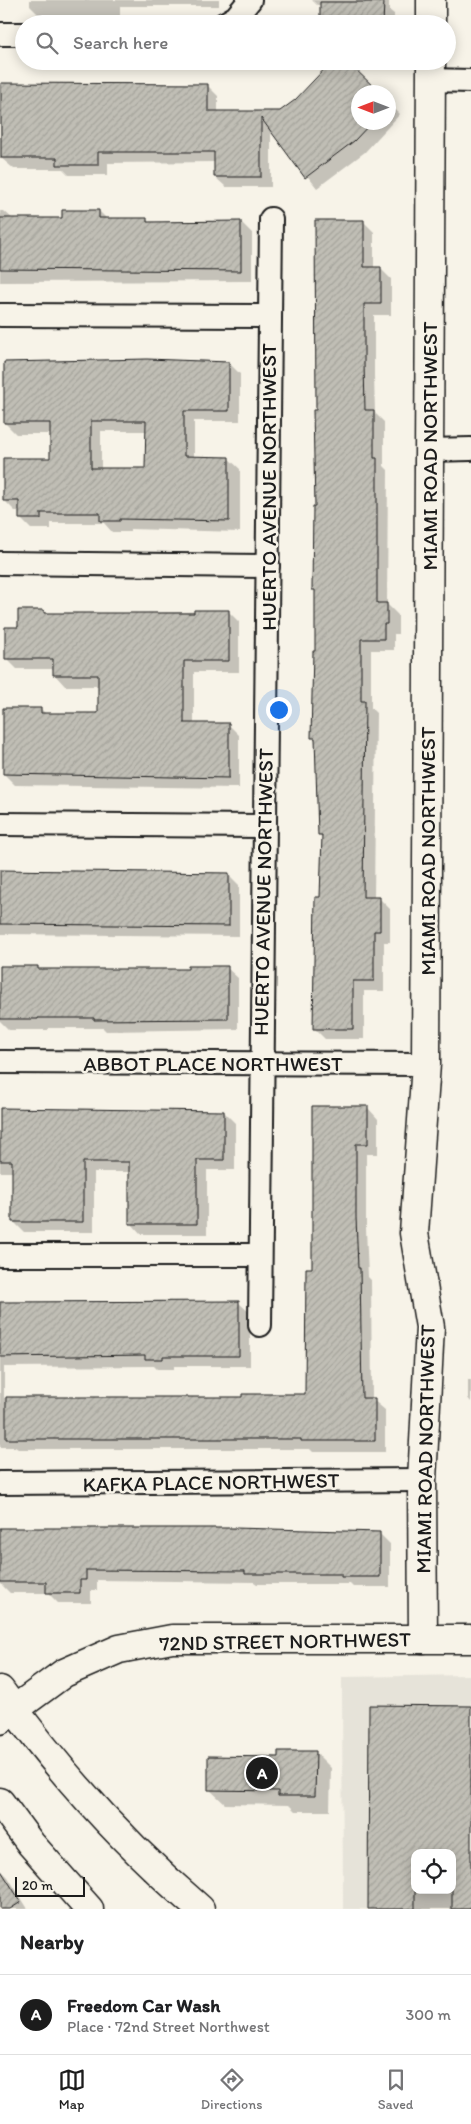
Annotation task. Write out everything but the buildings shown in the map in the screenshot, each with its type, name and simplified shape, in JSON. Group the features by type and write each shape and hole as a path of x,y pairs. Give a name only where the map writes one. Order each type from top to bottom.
{"street":[{"path":"431,0 431,15"},
{"path":"0,34 15,34"},
{"path":"431,71 471,81"},
{"name":"MIAMI ROAD NORTHWEST","path":"423,1639 422,1480 430,1327 414,1233 426,1064 431,71"},
{"name":"HUERTO AVENUE NORTHWEST","path":"260,1325 263,826 268,566 271,219"},
{"path":"0,315 269,316"},
{"path":"429,450 471,450"},
{"path":"0,563 268,566"},
{"path":"0,824 263,826"},
{"name":"ABBOT PLACE NORTHWEST","path":"0,1062 426,1064"},
{"path":"0,1255 260,1255"},
{"name":"KAFKA PLACE NORTHWEST","path":"0,1484 422,1480"},
{"name":"72ND STREET NORTHWEST","path":"5,1707 64,1673 119,1648 163,1641 471,1639"},
{"path":"5,1707 104,1818 160,1875 200,1909"},
{"path":"0,1802 31,1844 90,1909"}],"shaded area":[{"path":"471,1675 471,1909 343,1909 342,1677"}],"place":[{"name":"Freedom Car Wash","path":"262,1773"}]}
